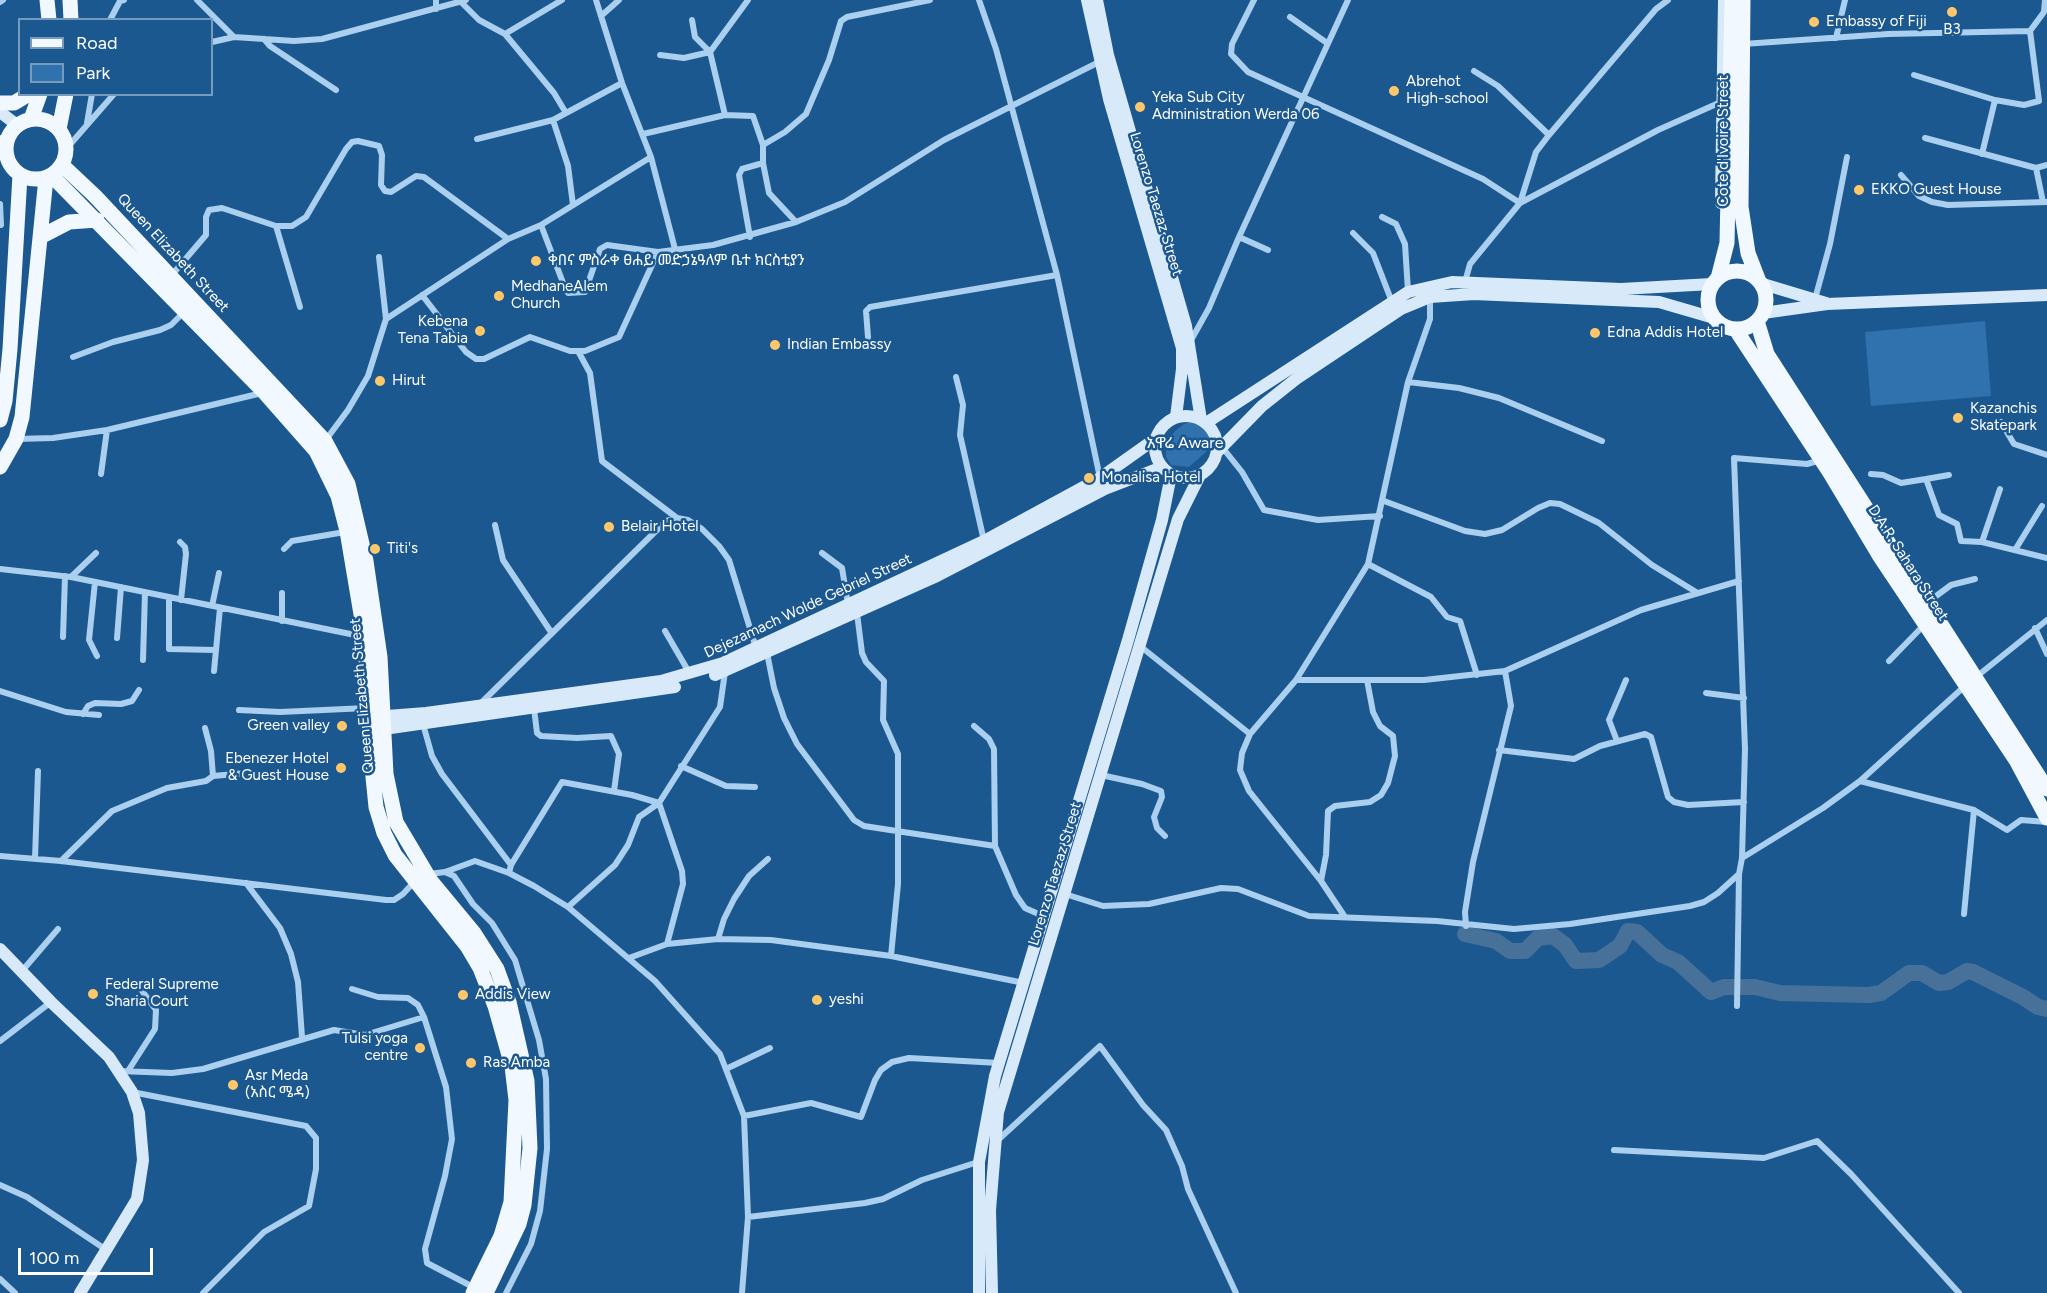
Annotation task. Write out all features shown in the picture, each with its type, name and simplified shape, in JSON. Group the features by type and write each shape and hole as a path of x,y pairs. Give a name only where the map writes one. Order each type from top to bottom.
{"main road":[{"path":"47,0 49,18"},
{"path":"69,0 71,18"},
{"name":"Lorenzo Taezaz Street","path":"1087,0 1099,62 1114,97 1182,348 1182,369 1176,417"},
{"path":"1097,0 1114,97 1190,342 1204,421 1217,441 1219,450"},
{"name":"Cote d'Ivoire Street","path":"1724,0 1721,224 1727,243"},
{"name":"Cote d'Ivoire Street","path":"1715,281 1727,243 1732,0"},
{"name":"Cote d'Ivoire Street","path":"1743,0 1741,207 1748,254 1760,281"},
{"path":"0,103 14,103 26,96"},
{"path":"39,96 24,122 3,143 8,161 20,175 28,178 53,173"},
{"path":"0,467 16,439 22,417 42,236 53,173 67,148 59,129 66,96"},
{"path":"0,112 24,122 42,119 59,129"},
{"name":"Queen Elizabeth Street","path":"53,173 264,392 321,446 347,531 365,638 375,720 396,822 420,878 474,933 497,969 509,1002 527,1081 530,1148 524,1205 519,1224 480,1292"},
{"name":"Queen Elizabeth Street","path":"53,173 95,196 321,446 348,484 356,511 380,657 375,720"},
{"path":"0,420 18,230 20,175"},
{"path":"42,236 69,222 97,220"},
{"path":"1204,421 1408,292 1465,282 1621,289 1715,281 1734,270 1744,271 1760,281 1821,302"},
{"path":"1714,318 1708,301 1715,281"},
{"path":"1760,281 1766,296 1760,317"},
{"path":"1204,421 1193,416 1176,417 1167,422 1155,439 1156,459 1166,471 1186,478 1200,475 1208,469 1219,450 1262,406 1296,379 1401,309 1430,297 1474,294 1650,301 1714,318 1725,327 1736,330 1745,328 1760,317 1821,302 2047,295"},
{"name":"D.A.R. Sahara Street","path":"1760,317 1767,354 1926,604 2016,760 2047,820"},
{"name":"D.A.R. Sahara Street","path":"1736,330 1822,460 1879,555 1925,623 1971,681 2047,789"},
{"name":"Dejezamach Wolde Gebriel Street","path":"853,609 1100,478 1155,439"},
{"name":"Lorenzo Taezaz Street","path":"979,1293 979,1162 984,1127 999,1063 1128,640 1162,520 1166,471"},
{"name":"Dejezamach Wolde Gebriel Street","path":"375,720 423,724 658,690 725,672 762,651 853,609 990,550 1105,489 1166,471"},
{"name":"Lorenzo Taezaz Street","path":"992,1293 990,1210 993,1144 1007,1079 1178,519 1200,475"},
{"name":"Dejezamach Wolde Gebriel Street","path":"375,720 661,681 690,675 762,651"},
{"path":"1065,847 1078,851"},
{"path":"0,949 51,1002 124,1071 143,1134 140,1184 128,1218 105,1249 80,1293"}],"street":[{"path":"111,18 122,0"},
{"path":"197,0 234,37"},
{"path":"436,0 436,9"},
{"path":"505,34 562,0"},
{"path":"596,0 622,83 651,157 675,249"},
{"path":"601,15 619,0"},
{"path":"660,55 684,58 710,52 748,0"},
{"path":"763,145 806,114 829,60 841,21 847,17 930,0"},
{"path":"979,0 1058,275 1100,478"},
{"path":"1254,0 1232,44 1231,54 1248,72 1483,179 1520,203"},
{"path":"1190,342 1209,308 1239,237 1348,0"},
{"path":"1465,282 1470,264 1520,203 1536,153 1656,9 1668,0"},
{"path":"1836,38 1845,0"},
{"path":"2039,101 2030,32 2044,12 2045,0"},
{"path":"213,42 234,37 294,42 322,39 464,1 479,20 505,34 554,93 566,113"},
{"path":"1290,17 1327,43"},
{"path":"692,20 692,30 695,36 710,52 725,115"},
{"path":"1743,44 1836,38 2030,32"},
{"path":"264,39 270,46 336,90"},
{"path":"541,225 568,293 585,292 600,249 607,245 658,252 750,237 796,222 845,202 944,140 1099,62"},
{"path":"1474,71 1498,86 1549,135"},
{"path":"1914,75 1995,100 2024,105 2047,101"},
{"path":"477,139 553,120 622,83"},
{"path":"86,126 92,96"},
{"path":"67,148 112,96"},
{"path":"1982,154 1995,100"},
{"path":"1520,203 1658,130 1721,102"},
{"path":"643,134 725,115 753,116 763,145 763,163 770,193 796,222"},
{"path":"553,120 568,166 573,205"},
{"path":"1925,138 2036,168 2047,165"},
{"path":"169,277 206,235 206,217 209,210 222,208 276,226 292,226 306,217 346,149 352,142 358,141 379,146 382,154 381,185 385,191 392,192 416,176 424,177 508,239"},
{"path":"386,319 508,239 541,225 651,157"},
{"path":"1821,302 1846,157"},
{"path":"750,237 739,175 742,169 763,163"},
{"path":"1901,175 1919,196 1932,202 1948,205 2045,202 2036,168"},
{"path":"0,204 1,224 18,230"},
{"path":"1382,217 1396,224 1405,244 1408,292"},
{"path":"276,226 300,307"},
{"path":"1353,233 1373,253 1392,302"},
{"path":"1239,237 1269,250"},
{"path":"422,295 466,352 476,359 484,359 530,338 570,351 578,351 619,337 658,252"},
{"path":"321,446 348,410 368,376 386,319 379,257"},
{"path":"868,337 866,311 870,307 1058,275"},
{"path":"1345,917 1321,881 1249,791 1240,770 1242,753 1250,734 1296,680 1368,564 1384,501 1408,382 1430,320 1430,297"},
{"path":"74,357 112,342 160,330 171,325 185,311"},
{"path":"578,351 590,373 602,460 676,518"},
{"path":"956,377 963,405 960,435 984,541"},
{"path":"1408,382 1458,388 1499,398 1532,414 1602,441"},
{"path":"16,439 53,438 107,430 264,392"},
{"path":"2001,422 2014,444 2047,455"},
{"path":"101,474 107,430"},
{"path":"1219,450 1242,472 1264,510 1318,520 1380,516"},
{"path":"1737,1006 1738,874 1742,858 1744,802 1744,698 1734,458 1807,464 1822,460"},
{"path":"1871,474 1883,475 1901,483 1949,475"},
{"path":"1926,479 1938,512 1957,524 1961,541 1982,542 2047,558"},
{"path":"1982,542 2000,489"},
{"path":"1384,501 1465,531 1485,534 1502,530 1550,503 1560,504 1599,523 1652,565 1696,592"},
{"path":"2015,550 2042,506"},
{"path":"478,705 666,521 676,518 688,520 702,529 719,546 729,561 784,718 804,754 854,820 864,826 995,846"},
{"path":"495,525 503,560 551,632"},
{"path":"284,549 291,541 347,531"},
{"path":"180,542 186,554 182,600"},
{"path":"63,637 68,577 96,553"},
{"path":"822,553 842,568 862,653 866,662 884,681 883,720 898,754 898,884 891,956"},
{"path":"1368,564 1431,597 1447,617 1460,621 1477,675"},
{"path":"0,569 95,582 365,638"},
{"path":"212,606 219,573"},
{"path":"1926,604 1951,585 1975,579"},
{"path":"1296,680 1424,680 1505,671 1641,610 1739,581"},
{"path":"95,582 89,640 97,656"},
{"path":"117,638 121,587"},
{"path":"143,660 145,592"},
{"path":"282,593 282,621"},
{"path":"169,597 169,649 215,650"},
{"path":"214,671 220,608"},
{"path":"1742,858 1823,808 1860,781 1971,681 2047,620"},
{"path":"1889,661 1925,623"},
{"path":"2035,628 2047,654"},
{"path":"665,631 690,675"},
{"path":"1140,646 1250,734"},
{"path":"1466,926 1473,862 1511,706 1505,671"},
{"path":"568,907 615,865 628,844 639,817 659,803 720,707 724,693 725,672"},
{"path":"1321,881 1326,855 1328,811 1335,806 1370,802 1381,795 1388,783 1395,756 1392,736 1380,726 1373,712 1367,680"},
{"path":"1617,741 1609,720 1626,680"},
{"path":"83,714 88,706 95,704 121,704 132,701 139,690"},
{"path":"0,691 66,712 99,715"},
{"path":"1706,693 1744,698"},
{"path":"534,708 537,733 541,735 577,738 611,736 619,754 614,791"},
{"path":"239,710 375,720"},
{"path":"423,724 432,756 442,774 510,869"},
{"path":"974,726 989,740 994,749 995,846 1016,895 1025,908 1044,916"},
{"path":"205,728 211,751 213,776"},
{"path":"1499,750 1574,759 1617,741 1645,734 1650,737 1668,797 1674,802 1688,805 1744,802"},
{"path":"681,766 726,786 755,787"},
{"path":"35,859 38,771"},
{"path":"61,861 112,811 168,788 206,781 213,776 246,773"},
{"path":"1101,775 1161,791 1162,797 1154,817 1157,828 1165,836"},
{"path":"1860,781 1974,810 2007,830 2021,820 2047,820"},
{"path":"510,869 556,787 562,782 614,791 659,803"},
{"path":"659,803 682,871 683,885 667,944"},
{"path":"1964,914 1974,810"},
{"path":"0,856 246,882 386,900 394,900 420,878 475,861 510,869 568,907 629,958 688,1015 720,1054 728,1068 744,1116 748,1217 742,1293"},
{"path":"718,939 723,919 734,899 749,876 768,859"},
{"path":"445,872 454,876 473,904 492,923 515,960 539,1040 546,1079 547,1149 540,1211 531,1244 506,1293"},
{"path":"1065,894 1103,906 1149,904 1221,888 1238,889 1295,913 1514,928 1570,924 1690,906 1711,898 1738,874"},
{"path":"246,882 280,928 291,954 297,982 302,1037"},
{"path":"22,971 58,929"},
{"path":"629,958 667,944 718,939 771,940 891,956 1025,983"},
{"path":"124,1071 155,1029 156,1010 140,988"},
{"path":"352,989 378,997 408,998 418,1005 424,1017 447,1087 452,1139 445,1176 425,1249 427,1263 480,1292"},
{"path":"0,1041 51,1002"},
{"path":"124,1071 172,1073 203,1069 302,1037 334,1030 364,1035 424,1017"},
{"path":"993,1144 1100,1046 1143,1105 1166,1130 1182,1166 1188,1189 1236,1293"},
{"path":"728,1068 770,1048"},
{"path":"744,1116 811,1103 861,1117 875,1080 881,1070 892,1062 909,1058 999,1063"},
{"path":"132,1092 306,1126 316,1138 316,1169 309,1206 264,1232 203,1293"},
{"path":"1614,1150 1764,1158 1817,1141 1851,1174 1959,1293"},
{"path":"748,1217 853,1206 883,1199 904,1188 979,1162"},
{"path":"0,1185 27,1197 105,1249"},
{"path":"0,1279 15,1293"}],"green space":[{"path":"1985,321 1991,396 1871,406 1865,332"},
{"path":"1193,421 1202,423 1208,429 1209,441 1206,452 1189,467 1171,465 1166,457 1166,444 1175,431"}],"waterway":[{"path":"1465,934 1496,941 1510,951 1525,951 1538,938 1553,936 1565,945 1576,961 1599,960 1620,946 1628,931 1637,932 1662,955 1678,962 1711,992 1724,987 1755,987 1780,993 1869,995 1881,993 1909,973 1922,973 1939,983 1948,982 1967,971 2023,997 2038,1007 2047,1009"}],"place":[{"name":"B3","path":"1952,12"},
{"name":"Embassy of Fiji","path":"1814,22"},
{"name":"Abrehot High-school","path":"1394,91"},
{"name":"Yeka Sub City Administration Werda 06","path":"1140,107"},
{"name":"EKKO Guest House","path":"1859,190"},
{"name":"ቀበና ምስራቀ ፀሐይ መድኃኔዓለም ቤተ ክርስቲያን","path":"536,261"},
{"name":"MedhaneAlem Church","path":"499,296"},
{"name":"Kebena Tena Tabia","path":"480,331"},
{"name":"Edna Addis Hotel","path":"1595,333"},
{"name":"Indian Embassy","path":"775,345"},
{"name":"Hirut","path":"380,381"},
{"name":"Kazanchis Skatepark","path":"1958,418"},
{"name":"Monalisa Hotel","path":"1089,478"},
{"name":"Belair Hotel","path":"609,527"},
{"name":"Titi's","path":"375,549"},
{"name":"Green valley","path":"342,726"},
{"name":"Ebenezer Hotel & Guest House","path":"341,768"},
{"name":"Federal Supreme Sharia Court","path":"93,994"},
{"name":"Addis View","path":"463,995"},
{"name":"yeshi","path":"817,1000"},
{"name":"Tulsi yoga centre","path":"420,1048"},
{"name":"Ras Amba","path":"471,1063"},
{"name":"Asr Meda (አስር ሜዳ)","path":"233,1085"}],"district":[{"name":"አዋሬ Aware","path":"1185,443"}]}
